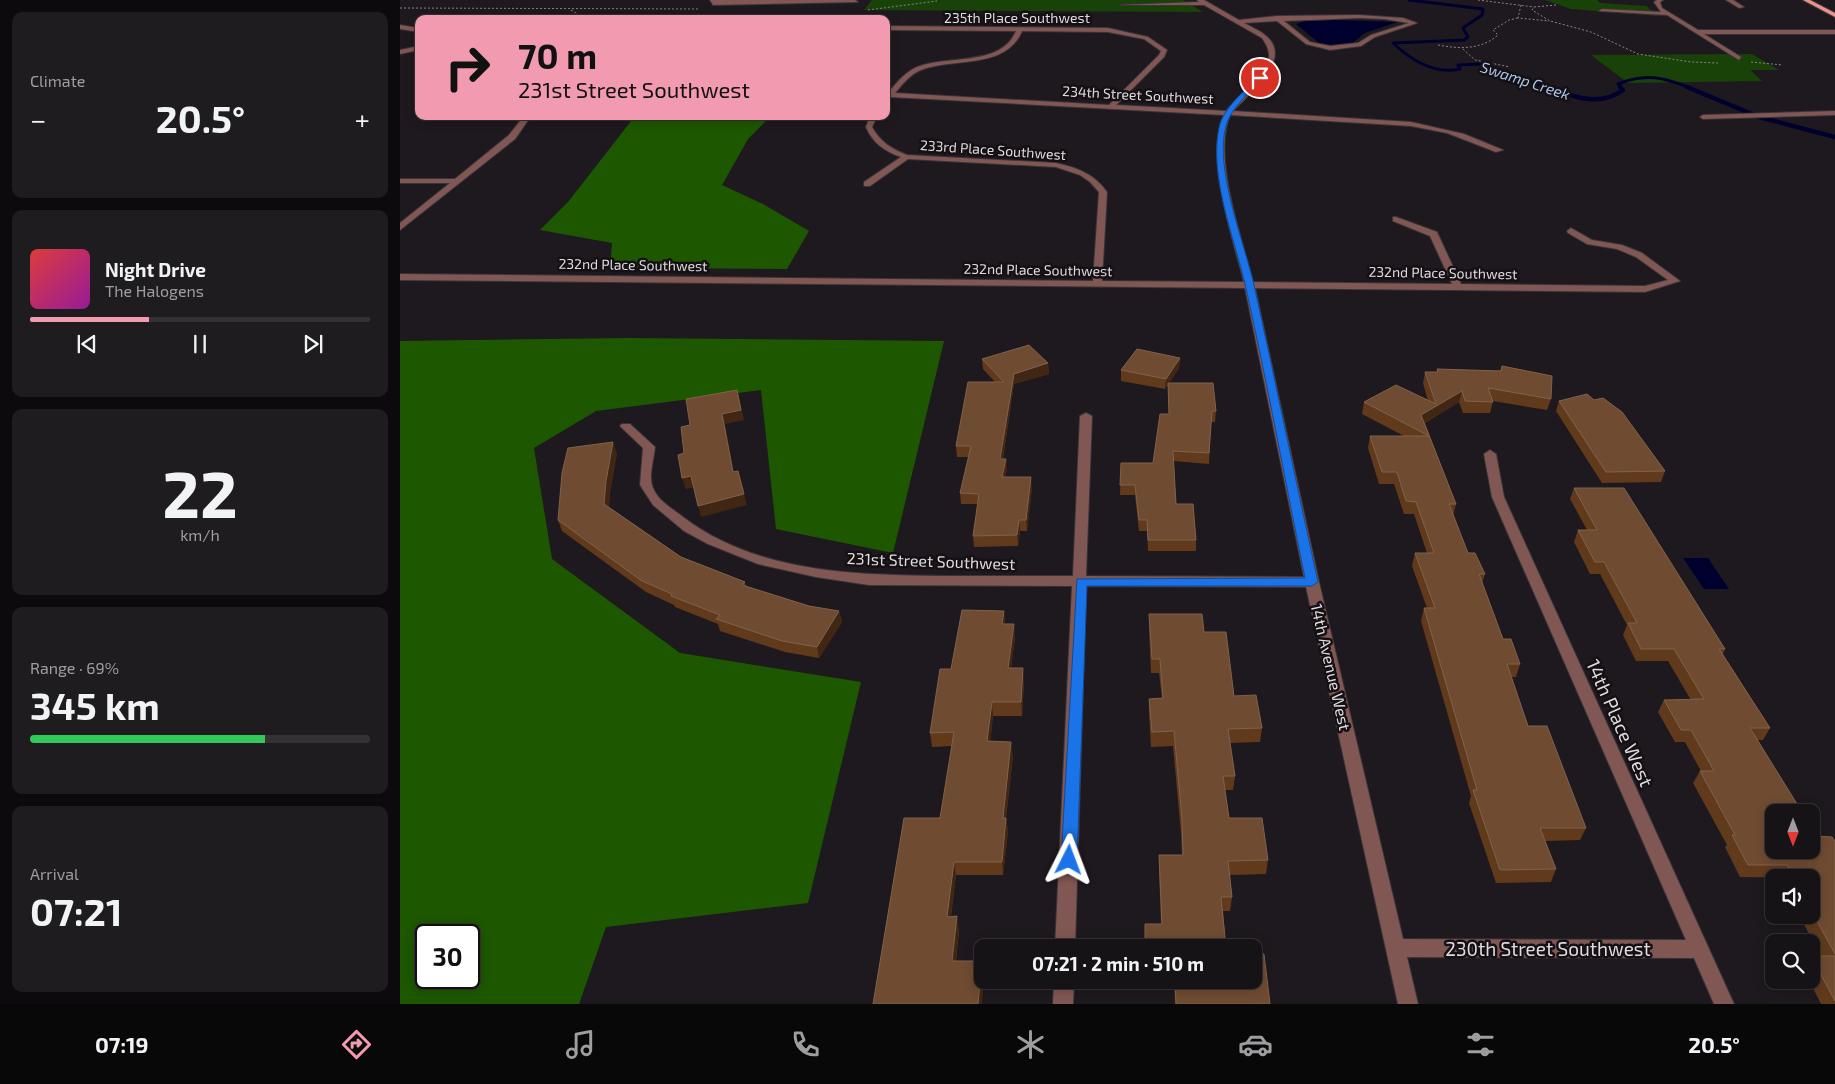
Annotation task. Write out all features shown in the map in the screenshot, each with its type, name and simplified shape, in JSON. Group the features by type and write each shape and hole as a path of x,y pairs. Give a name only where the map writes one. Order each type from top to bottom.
{"main road":[{"path":"1806,0 1835,15"}],"street":[{"path":"1660,0 1657,2 1660,9 1739,58"},
{"path":"1729,0 1741,7"},
{"path":"713,2 856,2"},
{"path":"1123,5 1203,2"},
{"name":"14th Avenue West","path":"1203,2 1264,37 1272,47 1270,67 1228,113 1222,126 1220,152 1225,188 1249,284 1312,582 1397,948 1408,1004"},
{"path":"1602,11 1669,14"},
{"path":"1239,22 1277,18 1400,18 1414,23 1373,36 1359,44 1330,48 1308,43 1277,18"},
{"path":"400,27 415,29"},
{"name":"235th Place Southwest","path":"890,28 1108,30 1146,38 1164,50 1162,56 1112,105"},
{"path":"890,95 918,69 979,58 1012,45 1020,28"},
{"path":"1698,32 1835,32"},
{"path":"400,52 415,49"},
{"name":"234th Street Southwest","path":"890,97 1112,105 1431,125 1458,133 1499,150"},
{"path":"1703,117 1835,113"},
{"path":"400,227 512,137 525,120"},
{"path":"872,120 869,127 874,140 887,150 906,157"},
{"path":"867,184 906,157"},
{"name":"233rd Place Southwest","path":"906,157 1056,165 1077,170 1094,179 1102,192 1097,284"},
{"path":"400,181 457,181"},
{"path":"1396,219 1434,234 1458,287"},
{"name":"232nd Place Southwest","path":"400,277 1645,289 1675,281 1639,255 1619,247 1590,242 1572,231"},
{"path":"1065,939 1081,582 1086,416"},
{"name":"231st Street Southwest","path":"626,426 649,447 646,486 657,502 682,524 714,542 763,561 810,574 869,580 1312,582"},
{"name":"14th Place West","path":"1490,454 1498,497 1724,1004"},
{"name":"230th Street Southwest","path":"1397,948 1700,950"},
{"path":"1063,1004 1064,989"}],"path":[{"path":"1478,0 1534,7 1556,5"},
{"path":"862,10 937,1"},
{"path":"1518,18 1521,5"},
{"path":"1534,7 1532,10 1550,21"},
{"path":"400,8 705,9"},
{"path":"568,9 579,15"},
{"path":"1438,45 1463,49 1493,40 1498,34 1493,30 1496,26 1518,18 1550,21 1591,32 1638,54 1690,62 1722,63"},
{"path":"1463,49 1475,60 1510,67"},
{"path":"1746,62 1783,65"}],"green space":[{"path":"872,0 1183,0 1203,12 864,10"},
{"path":"1545,0 1597,0 1600,3 1646,6 1658,16 1571,9"},
{"path":"1752,54 1779,70 1750,70 1762,81 1628,83 1591,55"},
{"path":"632,120 765,120 748,139 722,185 763,204 809,231 787,269 610,268 612,243 540,230 568,202"},
{"path":"629,338 944,341 893,553 776,529 761,390 596,411 534,448 552,559 680,653 861,682 808,903 606,927 579,1004 400,1004 400,341"}],"shaded area":[{"path":"1305,21 1398,22 1365,33 1351,44 1336,46 1319,43 1296,24"},
{"path":"1683,558 1708,558 1729,589 1704,589"}],"building":[{"path":"1029,345 1048,363 1014,374 1000,459 1006,459 1002,477 1031,477 1026,520 1019,520 1017,535 973,536 979,494 960,493 971,446 956,446 968,382 1004,382 982,359"},
{"path":"1137,349 1180,358 1166,379 1121,370"},
{"path":"1502,366 1552,376 1551,399 1488,388 1493,402 1465,401 1462,391 1421,415 1456,504 1449,504 1468,553 1475,553 1485,574 1479,574 1503,639 1511,639 1520,664 1507,664 1528,726 1547,726 1586,828 1540,828 1556,869 1500,870 1473,790 1477,790 1424,608 1435,608 1415,553 1434,553 1416,502 1406,501 1397,472 1382,472 1370,436 1429,436 1364,402 1396,385 1436,404 1425,372 1438,372 1437,369 1501,371"},
{"path":"1168,383 1213,383 1216,411 1212,411 1209,453 1173,451 1176,504 1193,504 1196,540 1148,540 1147,520 1139,520 1135,485 1120,485 1121,463 1153,463 1160,414 1169,414"},
{"path":"737,390 741,410 722,414 733,472 738,471 744,494 698,506 691,476 682,478 678,455 684,453 681,427 690,425 686,399"},
{"path":"1587,394 1594,400 1603,398 1622,412 1665,471 1606,472 1559,401"},
{"path":"613,442 604,504 681,557 745,582 742,585 809,606 839,611 817,647 782,641 716,619 720,615 671,596 672,594 642,581 558,520 562,473 568,448"},
{"path":"1574,488 1624,488 1725,649 1719,649 1770,728 1750,728 1797,804 1765,804 1765,859 1820,859 1820,836 1832,837 1835,841 1835,954 1819,924 1820,869 1789,869 1787,865 1748,865 1732,835 1735,835 1700,771 1714,771 1691,730 1681,730 1664,700 1704,699 1674,649 1641,649 1628,623 1637,623 1604,562 1595,562 1578,530 1597,530"},
{"path":"962,610 1004,611 1002,624 1014,624 1008,668 1023,668 1021,702 992,702 987,741 1011,742 1003,818 1006,818 1002,862 954,862 947,917 957,916 952,961 974,961 974,989 979,989 978,1004 873,1004 904,818 940,818 954,732 930,733 940,669 951,669"},
{"path":"1149,614 1202,614 1204,632 1226,632 1234,696 1256,695 1262,728 1228,729 1235,776 1223,776 1229,818 1262,818 1268,860 1228,861 1232,897 1221,897 1225,939 1145,939 1145,924 1162,924 1159,855 1183,855 1182,819 1174,731 1152,732 1149,699 1163,698 1160,659 1152,659"},
{"path":"1262,954 1264,954 1270,1004 1176,1004 1175,989 1262,989"},
{"path":"1820,956 1835,956 1835,1001 1820,973"}],"waterway":[{"name":"Swamp Creek","path":"1409,0 1483,9 1482,15 1463,28 1468,37 1464,40 1393,43 1415,60 1441,70 1460,69 1458,65 1480,64 1550,88"},
{"name":"Swamp Creek","path":"1621,88 1618,84 1637,78 1663,79 1690,88"},
{"name":"Swamp Creek","path":"1546,87 1585,99 1604,98 1614,95 1623,90 1621,88"},
{"name":"Swamp Creek","path":"1687,87 1759,117 1835,137"}],"route":[{"path":"1069,860 1081,582 1312,582 1249,284 1225,188 1220,152 1222,126 1228,113 1260,78"}]}
